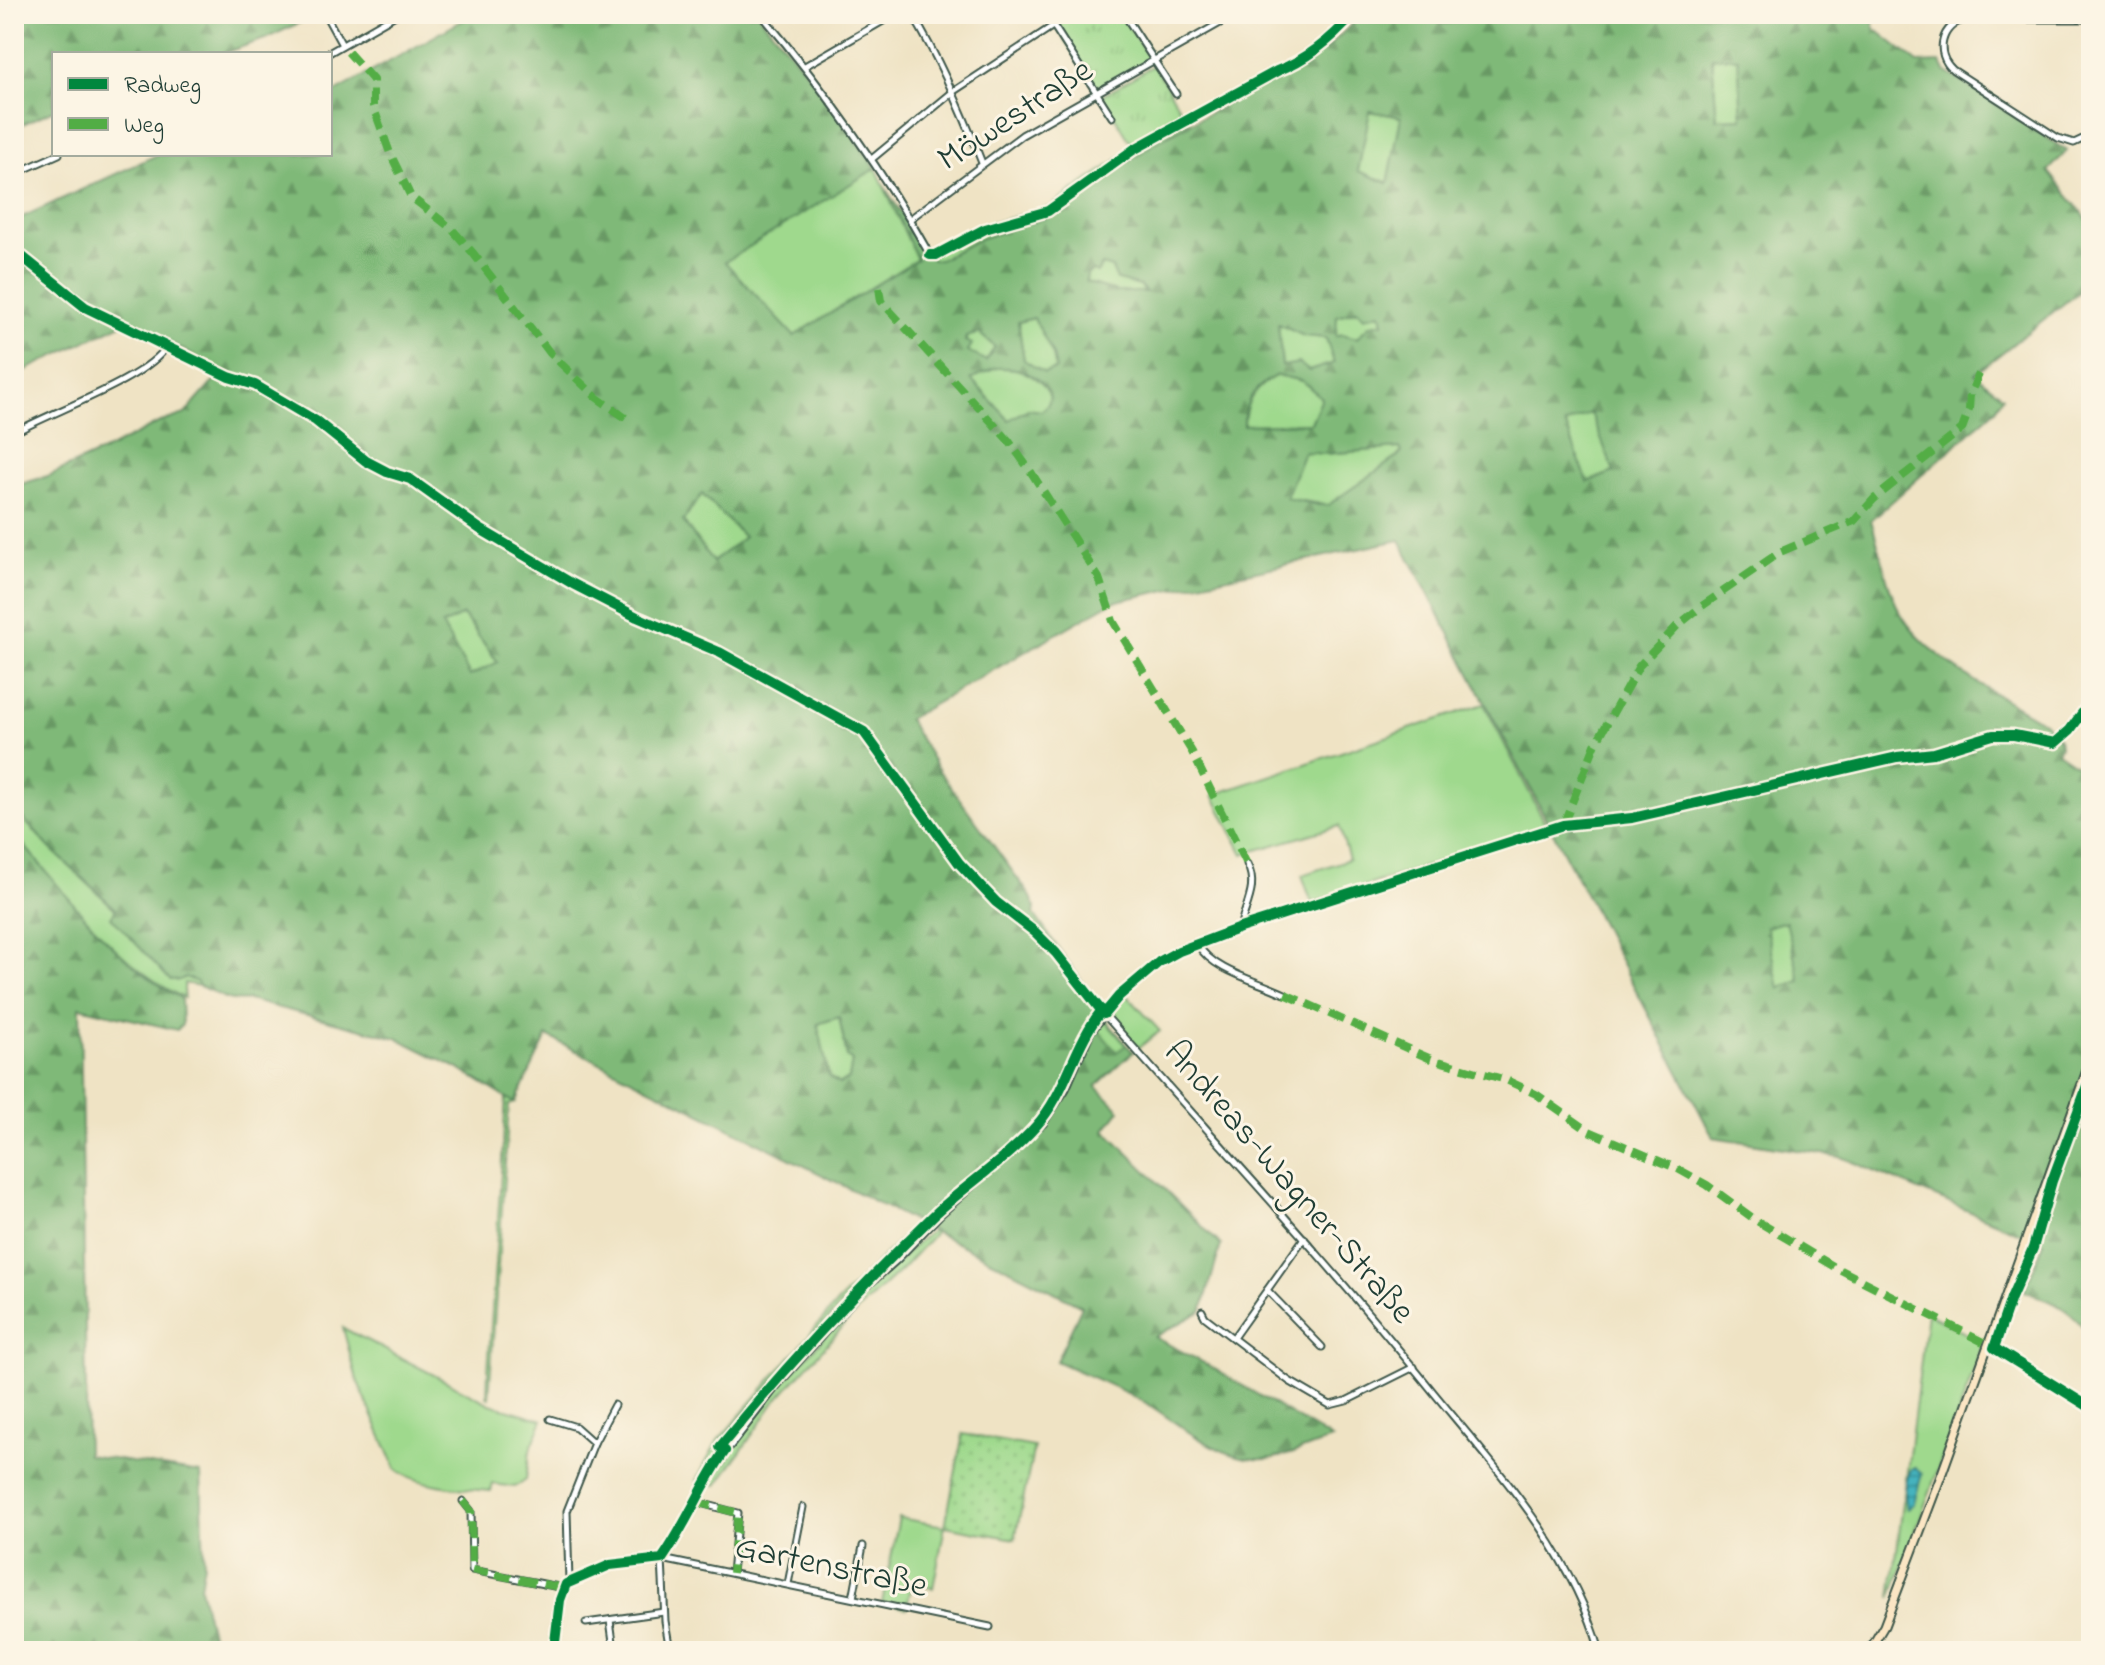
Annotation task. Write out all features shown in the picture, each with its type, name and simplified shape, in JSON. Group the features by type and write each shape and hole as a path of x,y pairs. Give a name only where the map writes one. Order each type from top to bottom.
{"main road":[{"path":"1876,1651 2091,1059"},
{"path":"1869,1651 1879,1637"}],"street":[{"path":"325,14 343,45"},
{"path":"331,52 397,14"},
{"path":"761,14 805,66 873,158 930,255"},
{"path":"805,66 895,14"},
{"path":"912,14 954,91 982,163"},
{"path":"1046,14 1112,117"},
{"path":"1124,14 1176,94"},
{"name":"Möwestraße","path":"910,219 1022,135 1236,14"},
{"path":"2091,19 1966,19 1952,25 1941,43 1944,57 1953,70 2058,138 2074,143 2091,135"},
{"path":"873,158 954,91 1053,26"},
{"path":"14,174 54,156"},
{"path":"14,250 85,307 167,346 128,376 14,433"},
{"path":"1240,928 1253,888 1247,864"},
{"path":"599,1650 670,1649 664,1612 662,1559 681,1533 712,1470 748,1421 862,1291 940,1215 1043,1124 1058,1105 1084,1045 1119,996 1151,968 1197,944 1297,910"},
{"path":"1197,944 1214,964 1285,994"},
{"name":"Andreas-Wagner-Straße","path":"1104,1014 1304,1238 1533,1514 1573,1588 1600,1651"},
{"path":"1233,1338 1304,1238"},
{"path":"1267,1290 1322,1347"},
{"path":"1202,1311 1205,1317 1289,1381 1330,1405 1346,1401 1414,1367"},
{"path":"554,1651 564,1588 569,1582 567,1511 594,1443 614,1405"},
{"path":"550,1419 576,1427 594,1443"},
{"path":"463,1501 471,1511 472,1570 564,1588"},
{"path":"696,1502 738,1513 732,1573"},
{"path":"788,1584 803,1507"},
{"path":"853,1598 863,1546"},
{"name":"Gartenstraße","path":"569,1582 610,1565 662,1559 990,1627"},
{"path":"586,1623 664,1612"},
{"path":"610,1620 614,1649"}],"green space":[{"path":"14,14 318,14 265,39 227,52 52,52 52,111 14,128"},
{"path":"474,14 758,14 805,70 876,168 725,262 794,336 917,259 884,186 928,255 933,260 939,260 979,239 1051,216 1153,144 1326,49 1362,14 1427,14 1443,24 1461,21 1461,14 1871,14 1875,29 1918,63 1940,62 1945,71 2067,151 2048,171 2091,224 2091,282 1975,374 2003,396 1995,410 1871,520 1890,588 1910,627 1964,674 2045,723 2059,739 2057,752 2091,775 2091,1337 2062,1308 2024,1291 2044,1243 1841,1157 1713,1137 1400,540 1112,602 908,719 940,772 1031,897 1034,914 1100,1007 1099,1012 1133,1052 1096,1086 1120,1110 1105,1130 1221,1245 1202,1311 1154,1337 1208,1365 1332,1439 1285,1456 1255,1459 1225,1452 1135,1397 1056,1361 1082,1306 547,1036 515,1103 459,1069 397,1038 248,1000 227,999 185,977 170,980 111,917 116,909 50,848 14,809 14,486 48,476 158,423 185,414 222,372 153,333 123,323 14,376 14,221 155,156 332,156 332,94","holes":["1712,57 1738,58 1742,118 1717,119","1370,111 1401,117 1388,183 1358,171","1102,265 1112,268 1117,280 1140,286 1146,292 1116,292 1086,282 1087,274 1097,273","1358,310 1364,317 1381,313 1383,323 1370,325 1357,338 1342,334 1336,336 1337,316","1034,318 1053,355 1056,369 1044,373 1024,360 1018,322","1278,324 1304,336 1326,338 1334,363 1309,371 1299,363 1282,366","979,333 995,347 986,361 968,351 972,344 965,341 966,337","996,368 1016,369 1046,388 1050,400 1047,406 1041,411 1028,409 1009,420 971,379","1277,375 1302,381 1322,398 1311,423 1244,425 1249,401 1263,384","1591,413 1614,472 1588,482 1565,424","1400,448 1402,452 1328,505 1286,498 1304,452 1325,454","702,494 744,537 713,562 683,521","463,615 498,662 470,676 442,625","1786,921 1800,981 1779,988 1766,927","839,1017 847,1057 852,1061 849,1079 839,1084 829,1077 818,1024"]},
{"path":"1049,14 1120,14 1148,60 1099,88"},
{"path":"1712,57 1739,58 1742,118 1717,119"},
{"path":"1154,65 1185,117 1134,148 1102,96"},
{"path":"1369,111 1402,117 1389,183 1358,171"},
{"path":"1182,121 1190,121 1128,160 1051,216 979,239 939,260 933,260 928,255 984,225 1050,207 1134,148"},
{"path":"876,168 917,259 794,336 724,262"},
{"path":"1102,265 1112,268 1117,280 1141,286 1146,292 1116,292 1085,282 1086,274"},
{"path":"1359,310 1370,316 1381,313 1383,324 1362,332 1357,338 1342,334 1336,337 1336,316"},
{"path":"1035,318 1053,355 1056,369 1044,374 1024,360 1018,322"},
{"path":"1278,324 1304,336 1326,338 1334,363 1309,371 1282,366"},
{"path":"979,333 995,347 986,361 968,351 966,337"},
{"path":"996,368 1016,369 1035,378 1049,394 1047,405 1041,411 1028,409 1010,421 971,379"},
{"path":"1277,375 1302,381 1322,398 1311,423 1244,425 1249,401 1263,384"},
{"path":"1592,413 1614,472 1587,482 1565,423"},
{"path":"1400,448 1402,452 1397,457 1328,505 1285,498 1304,452 1325,454"},
{"path":"702,494 744,537 713,562 683,520"},
{"path":"463,615 498,663 470,676 441,625"},
{"path":"1484,704 1547,827 1312,903 1302,875 1349,859 1339,826 1243,854 1213,795"},
{"path":"14,809 116,910 176,981 185,977 198,982 199,986 184,983 184,998 158,983 112,946 14,834"},
{"path":"14,834 111,945 156,983 181,998 182,1025 177,1030 80,1007 87,1455 201,1473 204,1563 200,1587 215,1651 14,1651"},
{"path":"1787,921 1800,981 1778,988 1765,926"},
{"path":"1126,994 1160,1031 1138,1048 1111,1013"},
{"path":"839,1017 847,1057 852,1061 849,1079 839,1084 829,1077 817,1024"},
{"path":"1106,1022 1126,1045 1117,1052 1097,1029"},
{"path":"506,1098 515,1103 509,1105 489,1398 488,1371"},
{"path":"917,1223 923,1225 847,1298 729,1432 718,1447 720,1451 703,1482 697,1480 718,1440 838,1302"},
{"path":"933,1230 936,1232 855,1313 775,1402 717,1485 710,1483 731,1456 734,1445 776,1391 850,1308"},
{"path":"1927,1313 1984,1343 1891,1598"},
{"path":"343,1328 490,1404 543,1420 530,1450 526,1479 515,1487 493,1484 491,1491 428,1483 396,1469 357,1380"},
{"path":"963,1434 1034,1447 1015,1539 945,1526"},
{"path":"899,1518 945,1526 933,1588 912,1585 906,1608 882,1603"}],"water":[{"path":"1912,1468 1922,1473 1914,1504 1908,1509 1906,1488"}],"marked path":[{"path":"348,52 373,80 373,106 390,153 411,197 451,228 550,353 596,397 630,421"},
{"path":"879,288 881,301 1009,441 1099,578 1113,621 1192,752 1247,864"},
{"path":"1563,825 1595,745 1639,666 1677,626 1702,606 1780,552 1854,521 1874,499 1962,429 1969,410 1970,394 1979,374"},
{"path":"1285,994 1431,1059 1506,1080 1536,1094 1589,1131 1678,1169 1833,1266 1989,1345"},
{"path":"463,1501 471,1511 472,1570 564,1588"},
{"path":"696,1502 738,1513 732,1573"}],"cycle path":[{"path":"930,255 936,255 985,229 1048,211 1133,150 1309,54 1354,14"},
{"path":"14,250 85,307 229,377 255,385 316,421 366,461 410,479 480,529 573,584 637,617 719,652 864,732 959,863 996,902 1035,932 1056,953 1104,1014 1119,996 1159,962 1179,951 1240,928 1563,825 1632,818 1897,757 1934,753 1993,735 2014,735 2055,743 2070,730 2091,701"},
{"path":"554,1651 560,1600 566,1584 610,1565 662,1559 725,1451 720,1447 797,1357 879,1270 935,1214 1036,1126 1055,1099 1102,1010"},
{"path":"2091,1076 2052,1181 2033,1248 1994,1348 2091,1408"}]}
